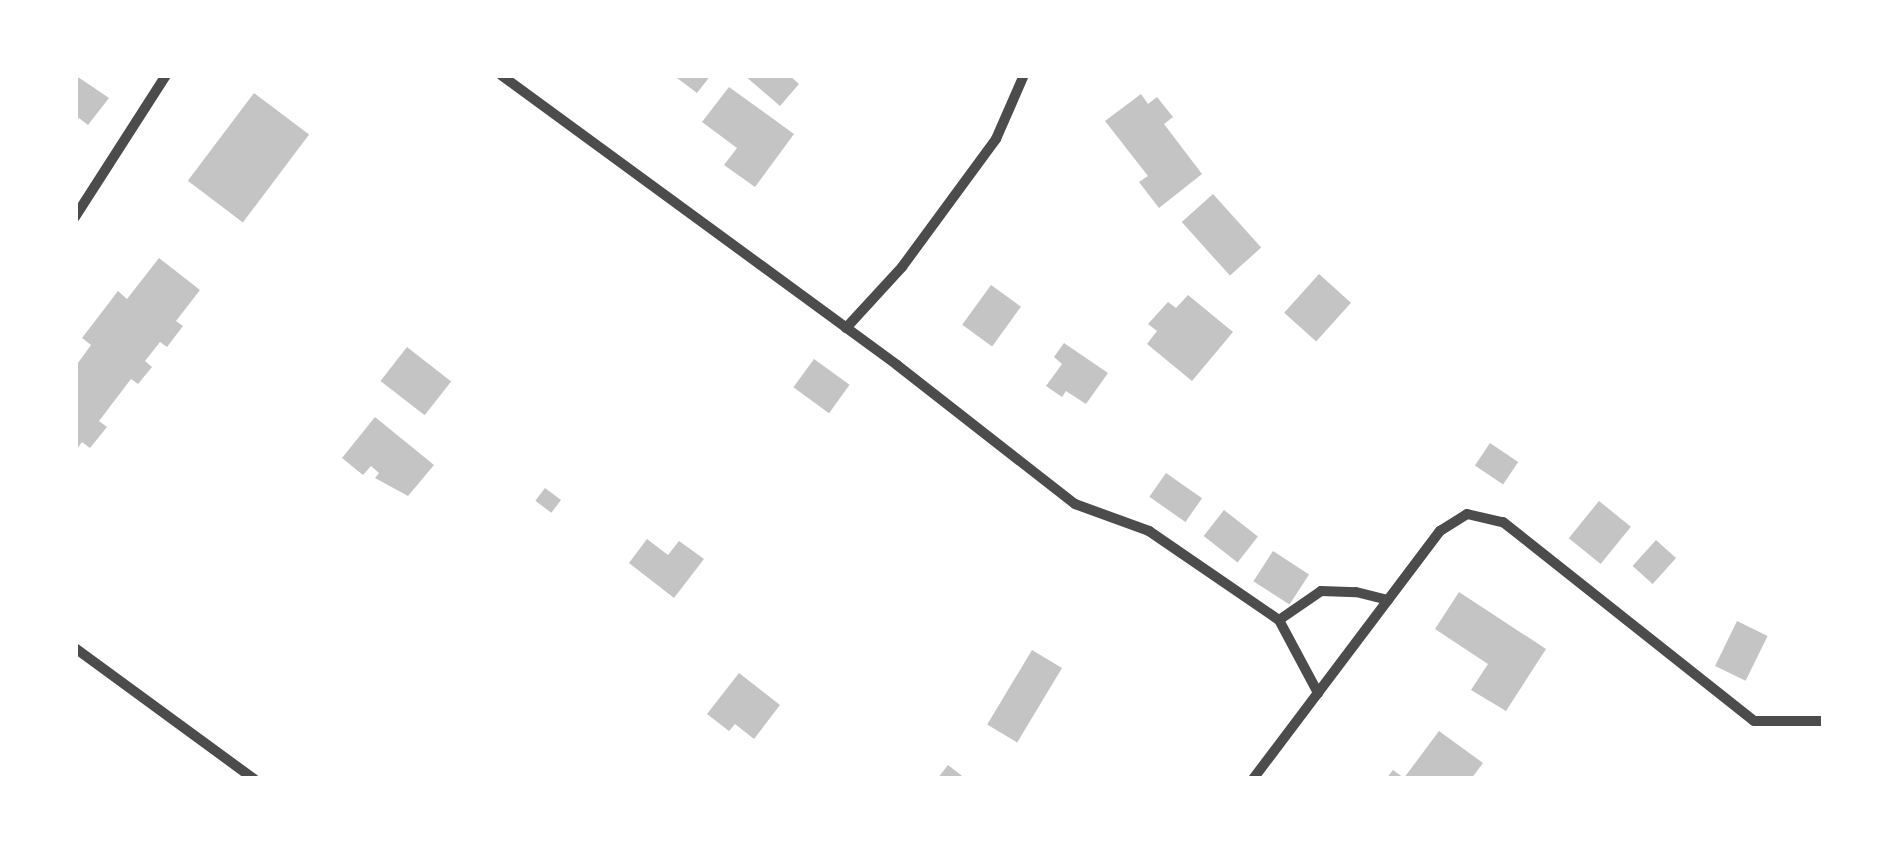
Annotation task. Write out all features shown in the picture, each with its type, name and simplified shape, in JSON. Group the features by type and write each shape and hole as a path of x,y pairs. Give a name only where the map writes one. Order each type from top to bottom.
{"street":[{"path":"75,217 166,75"},
{"path":"501,75 846,328 1075,504 1149,531 1279,620 1318,693"},
{"path":"846,328 902,267 996,139 1024,75"},
{"path":"1254,779 1440,531 1467,514 1503,522 1754,722 1824,721"},
{"path":"1279,620 1320,591 1356,592 1388,600"},
{"path":"75,648 254,779"}],"building":[{"path":"75,75 109,98 88,125 79,118 75,122"},
{"path":"673,75 711,75 697,93"},
{"path":"744,75 789,75 799,84 780,106"},
{"path":"729,87 794,134 755,187 724,165 737,148 702,122"},
{"path":"254,93 309,135 243,222 188,181"},
{"path":"1141,94 1148,104 1157,97 1173,117 1164,124 1202,174 1159,208 1139,182 1148,176 1105,121"},
{"path":"1213,194 1261,248 1230,276 1182,222"},
{"path":"159,258 200,290 176,321 183,326 167,347 160,342 145,361 152,367 138,384 131,379 99,421 107,427 90,448 82,442 75,452 75,367 91,345 82,338 118,291 127,299"},
{"path":"1319,274 1351,303 1316,341 1284,313"},
{"path":"991,285 1021,307 992,346 962,325"},
{"path":"1188,295 1233,332 1192,381 1147,344 1157,331 1148,324 1168,302 1176,308"},
{"path":"1064,343 1108,373 1086,404 1066,391 1062,397 1046,386 1062,364 1054,357"},
{"path":"407,347 451,381 425,415 381,381"},
{"path":"814,359 850,385 829,413 793,387"},
{"path":"375,417 434,465 408,496 375,478 379,473 371,466 363,475 342,458"},
{"path":"1490,443 1518,462 1503,484 1475,465"},
{"path":"1166,473 1202,498 1185,522 1149,497"},
{"path":"545,488 561,500 551,513 535,501"},
{"path":"1599,501 1631,527 1601,564 1569,538"},
{"path":"1224,510 1258,536 1238,562 1204,536"},
{"path":"647,539 668,555 679,541 704,559 674,598 629,563"},
{"path":"1656,540 1676,558 1653,584 1633,566"},
{"path":"1273,551 1309,574 1289,605 1253,581"},
{"path":"1459,592 1546,649 1506,711 1471,690 1488,664 1435,629"},
{"path":"1737,621 1768,636 1746,681 1715,666"},
{"path":"1032,650 1062,668 1017,743 987,725"},
{"path":"739,673 780,705 754,739 735,724 729,731 707,714"},
{"path":"1439,731 1483,763 1471,779 1386,779 1393,770 1404,778"},
{"path":"948,765 966,779 937,779"}]}
